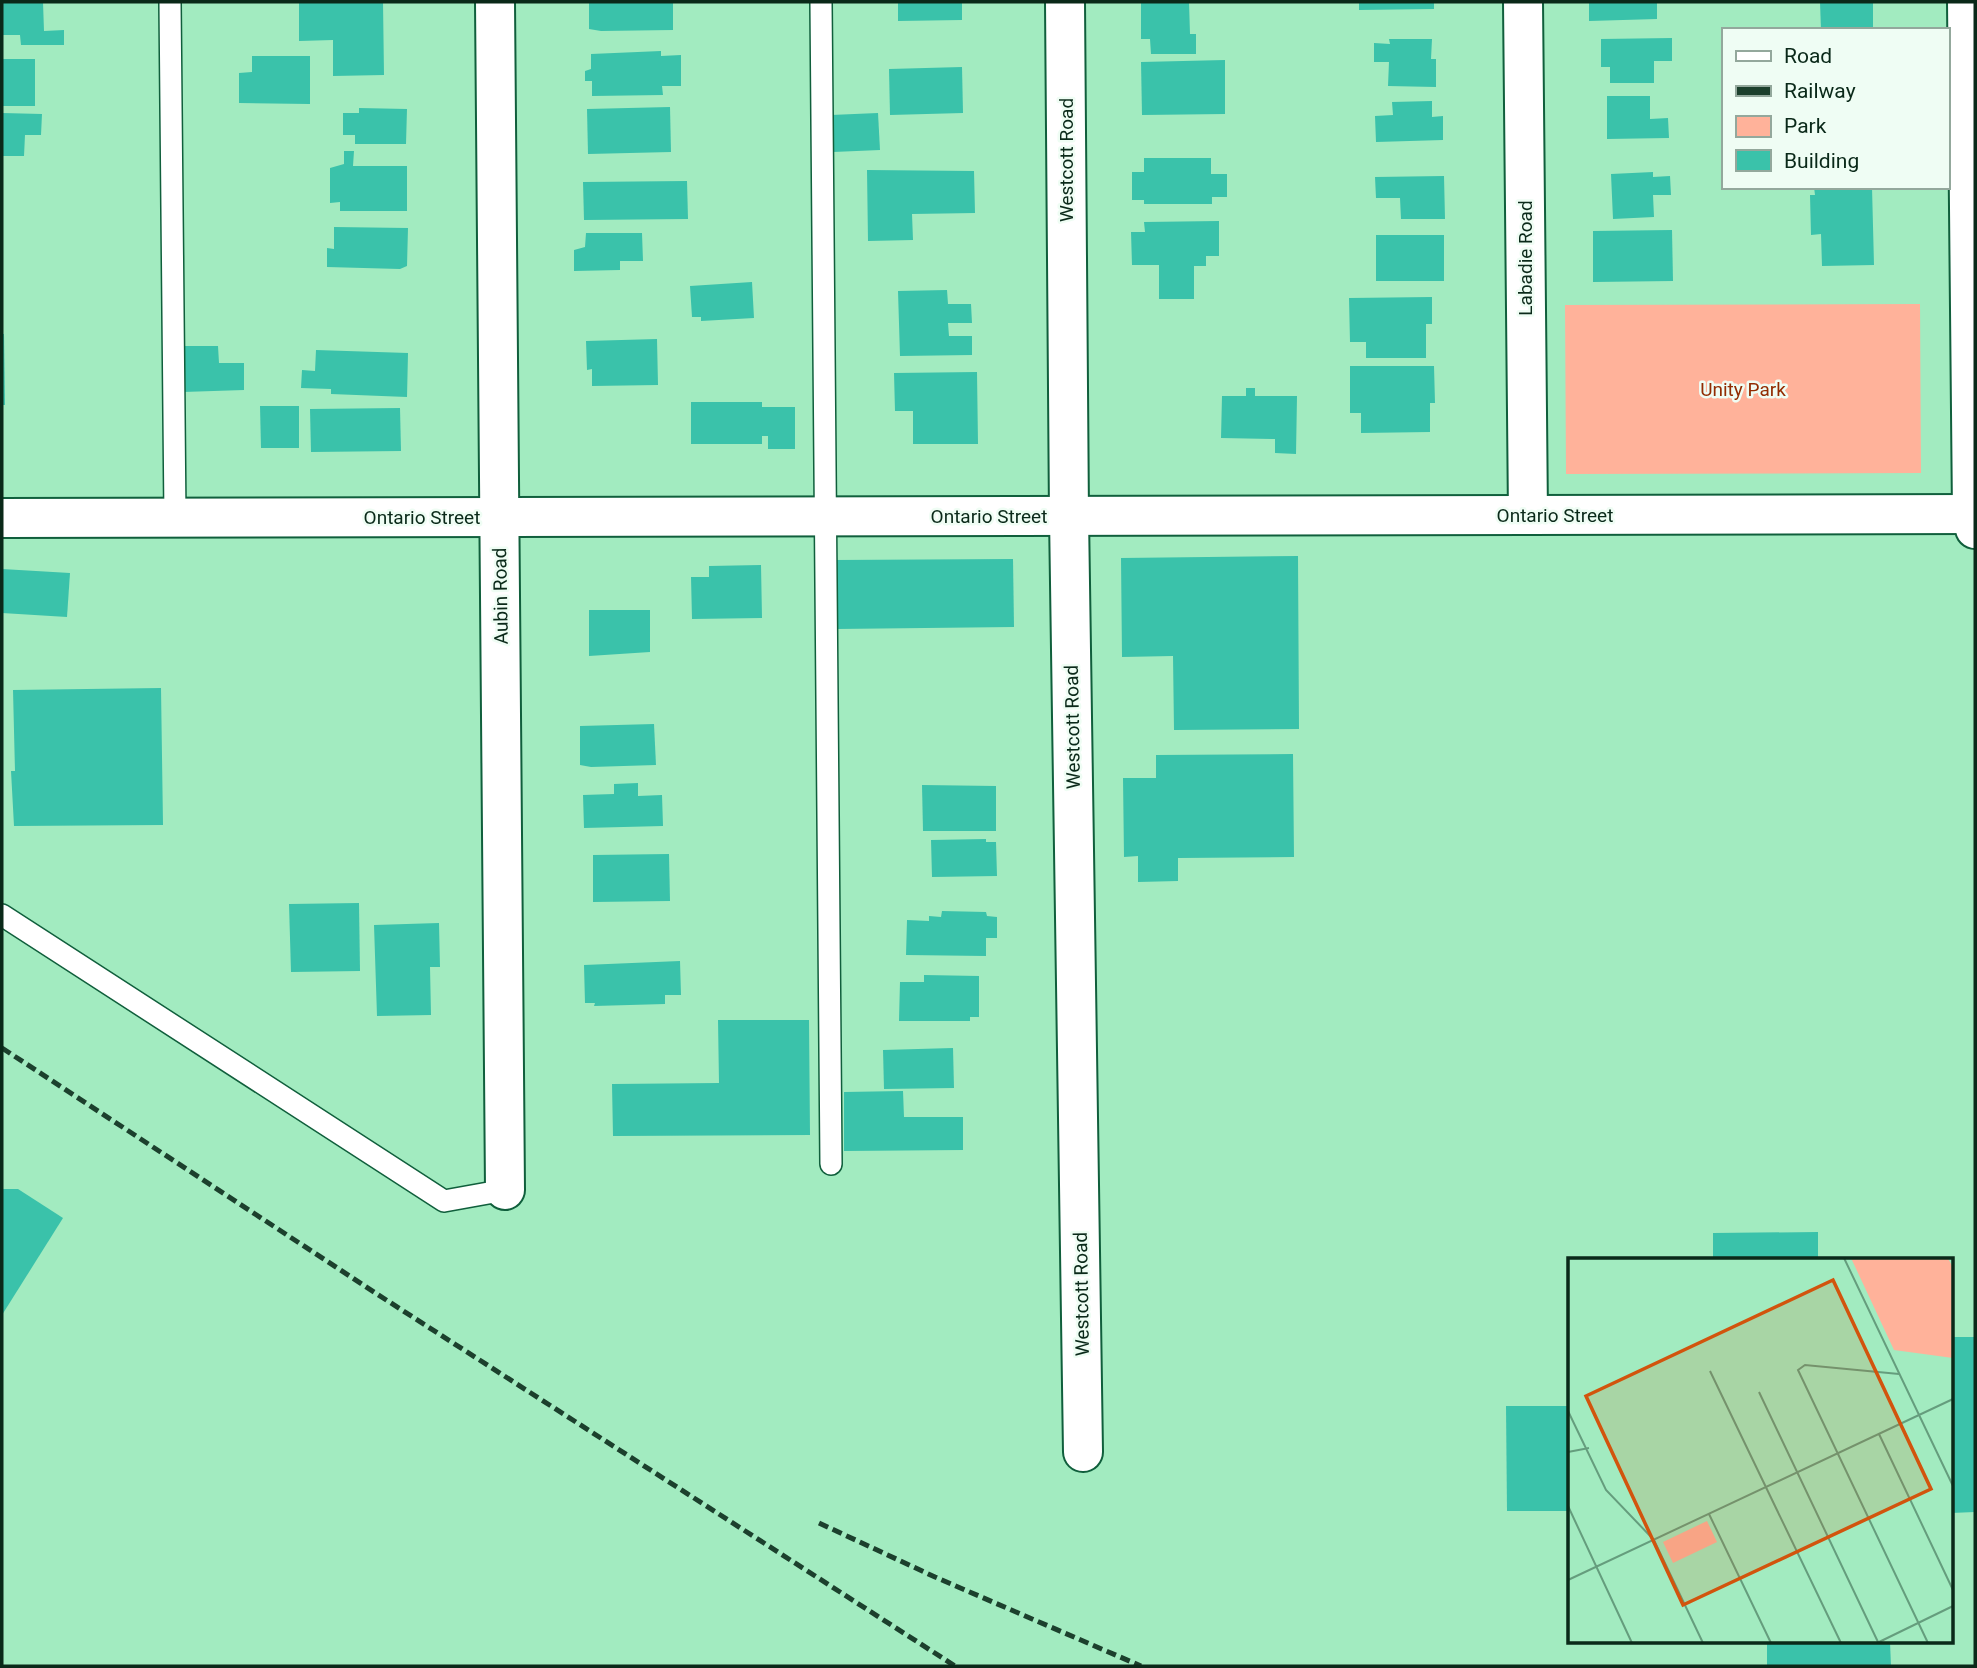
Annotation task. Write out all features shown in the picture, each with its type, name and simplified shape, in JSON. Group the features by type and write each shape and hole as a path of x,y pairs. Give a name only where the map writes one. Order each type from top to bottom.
{"street":[{"name":"Aubin Road","path":"495,2 505,1190"},
{"name":"Westcott Road","path":"1065,2 1069,516 1083,1452"},
{"name":"Labadie Road","path":"1523,2 1528,515"},
{"path":"1967,2 1974,519"},
{"name":"Ontario Street","path":"2,518 1528,515 1974,519"}],"lane":[{"path":"170,2 175,518"},
{"path":"821,2 831,1164"},
{"path":"2,915 443,1202 505,1190"}],"green space":[{"name":"Unity Park","path":"1920,304 1921,473 1566,474 1565,305"}],"building":[{"path":"2,2 43,2 44,31 64,30 64,45 21,45 20,35 2,35"},
{"path":"299,2 383,2 384,75 333,76 333,40 299,41"},
{"path":"589,2 673,2 673,30 589,29"},
{"path":"898,2 962,2 962,20 898,21"},
{"path":"1141,2 1189,2 1190,34 1196,34 1196,54 1151,54 1150,39 1141,39"},
{"path":"1359,2 1434,2 1434,9 1359,10"},
{"path":"1589,2 1657,2 1657,19 1589,21"},
{"path":"1820,2 1873,2 1873,28 1821,28"},
{"path":"1672,38 1672,61 1654,61 1654,83 1610,83 1610,67 1601,67 1601,39"},
{"path":"1389,39 1432,39 1431,59 1436,59 1436,87 1388,86 1389,62 1374,62 1374,43 1390,44"},
{"path":"661,51 661,56 681,55 681,86 662,86 663,95 592,96 592,81 585,81 585,71 591,69 591,54"},
{"path":"252,56 310,56 310,104 239,103 239,73 252,72"},
{"path":"2,59 35,59 35,106 2,106"},
{"path":"1225,60 1225,114 1142,115 1141,62"},
{"path":"962,67 963,113 890,115 889,69"},
{"path":"1607,96 1650,96 1650,119 1668,118 1669,138 1607,139"},
{"path":"1432,101 1432,117 1443,116 1443,140 1376,142 1375,116 1393,115 1392,102"},
{"path":"670,107 671,152 588,154 587,109"},
{"path":"359,108 407,109 406,144 355,144 355,135 343,135 343,113 359,113"},
{"path":"2,113 42,114 41,135 25,135 24,156 2,156"},
{"path":"878,113 880,150 833,152 831,115"},
{"path":"344,151 354,151 353,166 407,166 407,211 340,211 340,202 330,203 330,168 344,164"},
{"path":"1144,158 1211,158 1211,174 1227,174 1227,197 1212,197 1212,204 1144,204 1144,200 1132,200 1132,172 1144,172"},
{"path":"867,170 974,171 975,213 912,214 913,240 868,241"},
{"path":"1653,172 1653,177 1670,176 1671,195 1653,195 1654,217 1613,219 1611,174"},
{"path":"1444,176 1445,219 1401,219 1400,198 1376,198 1375,177"},
{"path":"687,181 688,219 584,220 583,182"},
{"path":"1814,189 1872,189 1874,265 1822,266 1821,234 1811,235 1810,195 1815,195"},
{"path":"1219,221 1219,256 1206,256 1206,266 1194,266 1194,299 1159,299 1159,265 1132,265 1131,232 1145,232 1144,222"},
{"path":"334,227 408,228 407,266 400,269 327,267 327,248 334,249"},
{"path":"1672,230 1673,281 1593,282 1593,231"},
{"path":"586,233 642,233 643,261 620,261 620,270 574,271 574,250 585,247"},
{"path":"1376,235 1444,235 1444,281 1376,281"},
{"path":"752,282 754,318 701,321 701,317 692,317 690,286"},
{"path":"947,290 948,304 971,304 972,323 948,323 949,336 972,336 972,355 900,356 898,291"},
{"path":"1432,297 1432,324 1426,324 1426,358 1366,358 1366,342 1350,342 1349,298"},
{"path":"4,334 5,405 2,405"},
{"path":"657,339 658,385 592,386 592,369 587,370 586,341"},
{"path":"183,346 218,346 219,363 244,363 244,390 183,392"},
{"path":"316,350 408,353 407,397 331,394 331,389 301,388 302,370 315,371"},
{"path":"1350,366 1434,366 1435,403 1430,403 1430,432 1361,433 1361,413 1350,413"},
{"path":"977,372 978,444 913,444 913,411 895,411 894,373"},
{"path":"1246,388 1255,388 1255,396 1297,396 1296,454 1275,453 1275,439 1221,438 1222,396 1246,396"},
{"path":"691,402 762,402 762,407 795,407 795,449 768,449 768,436 762,436 762,444 691,444"},
{"path":"260,406 299,406 299,448 261,448"},
{"path":"400,408 401,451 311,452 310,409"},
{"path":"1298,556 1299,729 1174,730 1173,656 1122,657 1121,558"},
{"path":"1013,559 1014,627 836,629 835,560"},
{"path":"761,565 762,618 692,619 691,577 709,577 709,566"},
{"path":"2,569 70,573 67,617 2,613"},
{"path":"589,610 650,610 650,652 589,656"},
{"path":"161,688 163,825 14,826 11,771 15,771 13,690"},
{"path":"654,724 656,765 580,765 580,726"},
{"path":"1293,754 1294,857 1178,858 1178,881 1138,882 1138,856 1124,857 1123,778 1156,778 1156,755"},
{"path":"638,783 638,796 662,795 663,826 584,828 583,795 614,794 614,784"},
{"path":"922,785 996,786 996,831 923,831"},
{"path":"986,839 986,842 996,842 997,876 932,877 931,840"},
{"path":"669,854 670,901 593,902 593,855"},
{"path":"359,903 360,971 291,972 289,904"},
{"path":"942,911 986,912 987,916 997,917 997,938 986,938 986,956 906,955 907,920 929,921 929,916 941,917"},
{"path":"439,923 440,967 430,967 431,1015 377,1016 374,925"},
{"path":"680,961 681,995 665,995 665,1004 594,1006 595,1003 585,1003 584,965"},
{"path":"924,975 979,976 979,1017 970,1017 970,1021 899,1021 900,982 924,982"},
{"path":"718,1020 809,1020 810,1135 613,1136 612,1084 719,1083"},
{"path":"953,1048 954,1088 884,1089 883,1050"},
{"path":"903,1091 904,1117 963,1117 963,1150 844,1151 844,1092"},
{"path":"2,1189 18,1189 63,1218 2,1315"},
{"path":"1818,1232 1818,1258 1713,1258 1713,1233"},
{"path":"1952,1337 1975,1337 1975,1512 1952,1513"},
{"path":"1506,1406 1568,1406 1568,1511 1507,1511"},
{"path":"1767,1644 1890,1644 1891,1666 1767,1666"}],"railway":[{"path":"2,1048 377,1294 955,1666"},
{"path":"819,1523 935,1577 1141,1666"}]}
